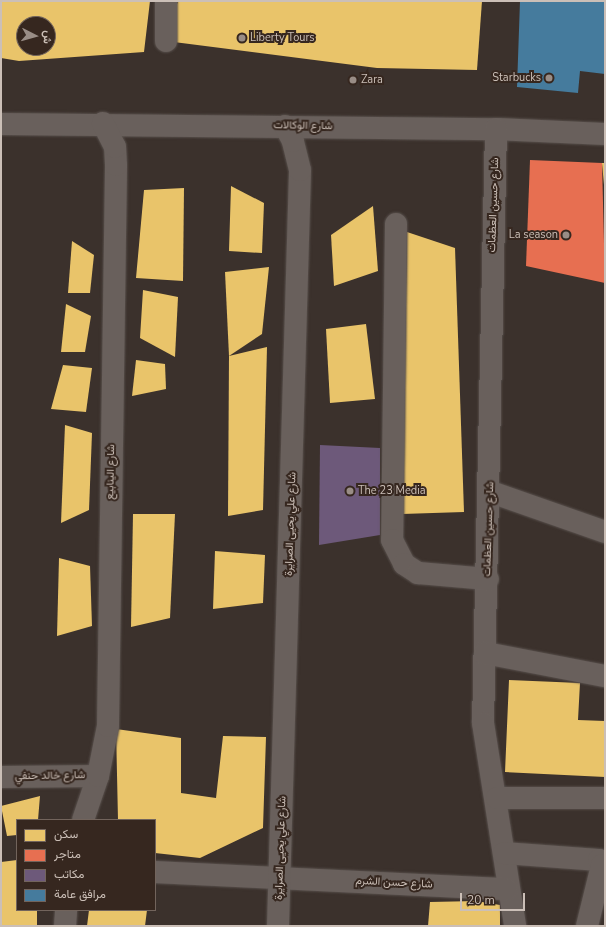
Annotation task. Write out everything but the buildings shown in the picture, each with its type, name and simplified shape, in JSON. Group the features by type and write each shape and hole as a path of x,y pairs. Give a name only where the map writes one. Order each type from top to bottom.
{"street":[{"path":"166,1 166,41"},
{"name":"شارع الوكالات","path":"1,124 103,123 496,129 605,134"},
{"name":"شارع الينابيع","path":"83,819 98,776 108,726 116,164 115,147 103,123"},
{"name":"شارع علي يحيى الصرايرة","path":"278,926 300,170 293,142 285,126"},
{"name":"شارع حسين العظمات","path":"496,129 491,492 485,653 484,736 497,798 507,889 515,926"},
{"path":"396,224 392,540 404,564 418,572 488,579"},
{"path":"491,492 605,532"},
{"path":"485,653 605,676"},
{"name":"شارع خالد حنفي","path":"1,777 98,776"},
{"path":"497,798 605,798"},
{"path":"504,853 600,860 602,865 587,926"},
{"name":"شارع حسن الشرم","path":"156,872 280,876 507,889"},
{"path":"65,926 66,911"}],"place":[{"name":"Liberty Tours","path":"242,38"},
{"name":"Starbucks","path":"549,78"},
{"name":"Zara","path":"353,80"},
{"name":"La season","path":"566,235"},
{"name":"The 23 Media","path":"350,491"}]}
